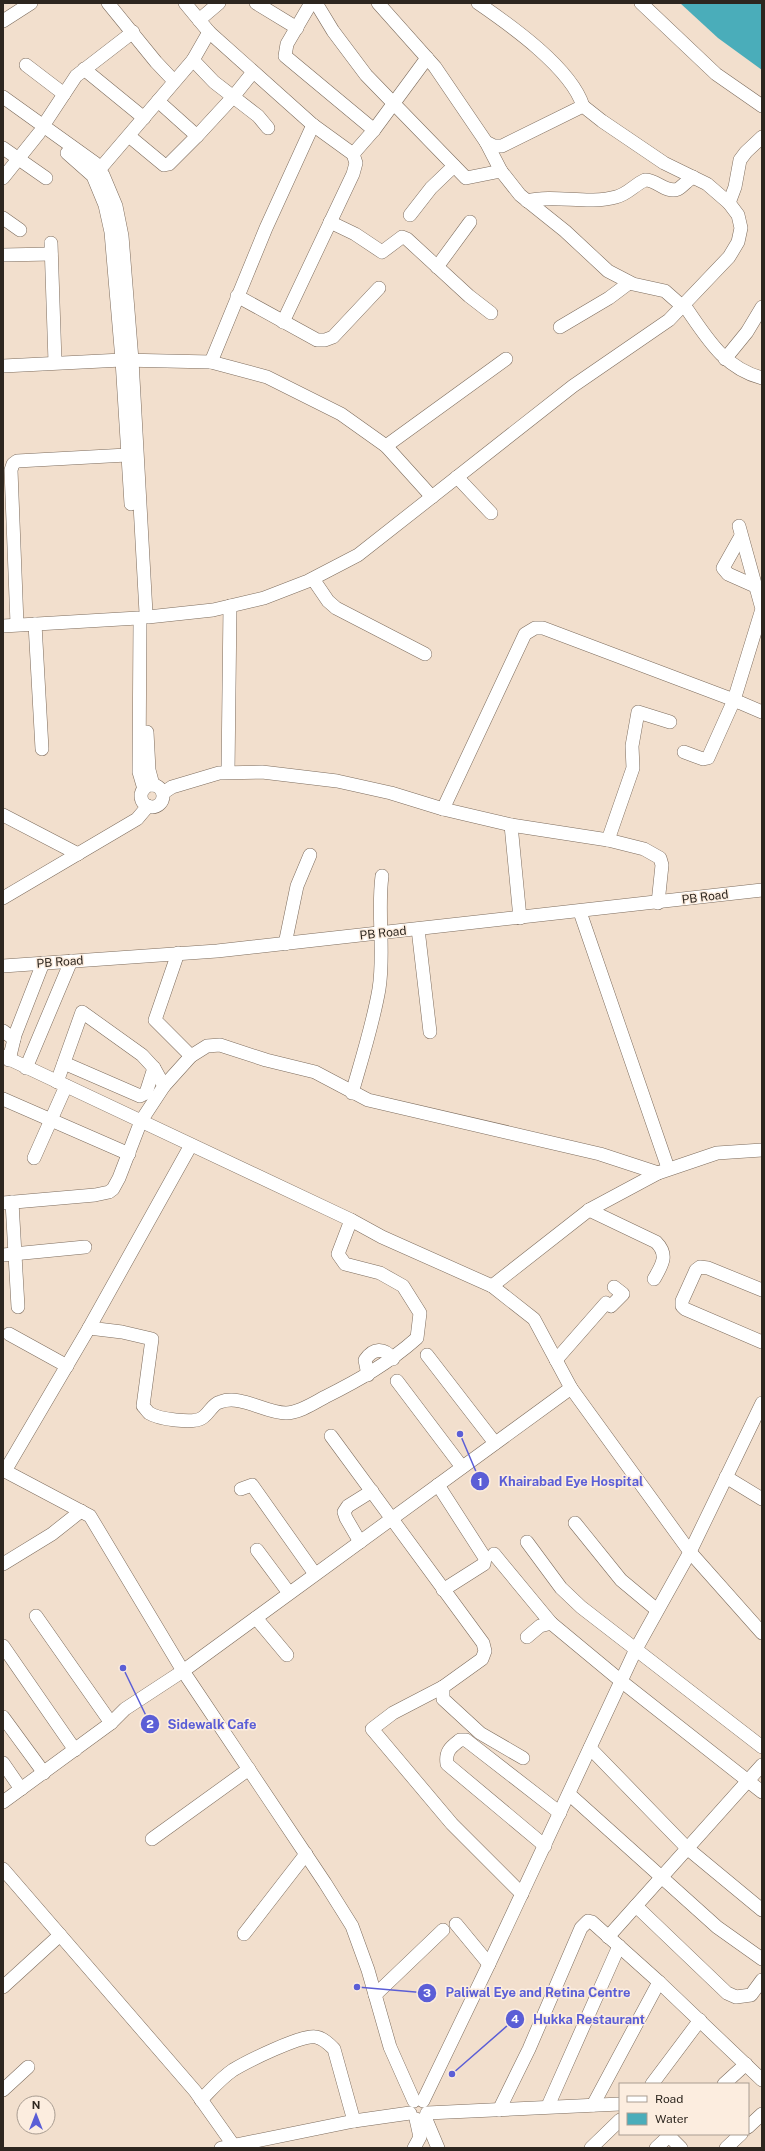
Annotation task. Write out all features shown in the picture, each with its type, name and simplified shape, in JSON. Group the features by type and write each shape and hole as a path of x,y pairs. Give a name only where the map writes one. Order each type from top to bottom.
{"street":[{"path":"3,21 31,3"},
{"path":"108,3 156,62 174,81"},
{"path":"185,3 208,32 313,125 353,154 356,163 353,174 283,322"},
{"path":"199,20 219,3"},
{"path":"256,3 297,28"},
{"path":"311,3 287,44 285,56 374,130"},
{"path":"316,3 333,31 366,75 466,178 501,171"},
{"path":"378,3 427,58 486,142 501,171 527,201 565,231 608,272 629,283 659,288 665,291 683,306 710,344 725,359 740,370 762,378"},
{"path":"3,626 143,618 213,610 264,598 313,579 358,555 573,386 669,320 729,257 738,242 740,223 738,215 729,203 707,184 664,163 596,117 583,106 570,80 545,55 513,28 478,3"},
{"path":"641,3 716,74 762,106"},
{"path":"3,178 41,129 64,94 84,69 133,32"},
{"path":"100,170 193,60 208,32"},
{"path":"353,154 374,130 427,58"},
{"path":"193,60 233,97 258,116 268,128"},
{"path":"26,65 64,94"},
{"path":"84,69 144,118"},
{"path":"129,136 164,165 169,164 233,97 253,72"},
{"path":"3,97 93,176 111,210"},
{"path":"158,101 196,136"},
{"path":"486,142 494,146 502,146 583,106"},
{"path":"3,107 95,163 100,170 111,210 111,232 127,360 143,618 139,772 153,789 161,803 155,807 148,806 141,799 153,789 172,787 219,773 228,772 262,772 337,781 391,793 443,809 511,825 608,840 644,849 660,858 662,865 658,903"},
{"path":"211,362 237,296 313,125"},
{"path":"729,203 735,187 740,160 762,137"},
{"path":"3,148 46,178"},
{"path":"410,215 431,188 454,166"},
{"path":"527,201 549,198 608,199 629,193 645,180 655,182 667,189 673,190 678,189 693,177"},
{"path":"3,218 20,230"},
{"path":"330,222 355,234 382,252 386,251 402,237 407,239 491,313"},
{"path":"437,267 470,222"},
{"path":"3,255 51,249 55,362"},
{"path":"560,327 609,298 629,283"},
{"path":"237,296 317,340 325,340 332,337 379,288"},
{"path":"725,359 747,332 762,306"},
{"path":"386,446 506,359"},
{"path":"127,360 127,455 143,618"},
{"path":"3,366 55,362 127,360 211,362 267,377 341,414 386,446 432,497"},
{"path":"17,624 11,470 13,464 17,461 127,455"},
{"path":"457,477 491,513"},
{"path":"684,752 703,759 708,758 734,700 761,615 762,609 740,531 723,568 728,574 755,586"},
{"path":"313,579 328,601 336,608 426,654"},
{"path":"228,772 230,606"},
{"path":"35,624 42,749"},
{"path":"443,809 525,634 535,628 544,628 762,712"},
{"path":"608,840 634,768 632,746 638,712 670,722"},
{"path":"3,898 137,819 148,806"},
{"path":"3,815 78,854"},
{"path":"511,825 520,918"},
{"path":"285,944 298,886 310,856"},
{"path":"352,1093 379,989 381,954 380,890 382,876"},
{"name":"PB Road","path":"3,966 285,944 580,912 762,890"},
{"path":"580,912 663,1170"},
{"path":"418,930 430,1032"},
{"path":"178,953 155,1020 190,1056"},
{"path":"26,1068 72,961"},
{"path":"43,963 6,1058 351,1220 382,1237 492,1286 534,1319 571,1388 690,1552 762,1633"},
{"path":"34,1158 51,1120 62,1084 64,1063 82,1012 142,1055 154,1068 164,1086"},
{"path":"3,1031 14,1039"},
{"path":"18,1307 9,1254 8,1203 95,1195 109,1192 119,1178 141,1121 164,1086 190,1056 207,1046 220,1045 266,1060 315,1072 352,1093 368,1100 663,1170"},
{"path":"64,1063 140,1096 146,1094 154,1068"},
{"path":"3,1099 129,1154"},
{"path":"191,1144 89,1328 4,1472 90,1516 184,1671 352,1926 390,2047 419,2111 438,2148"},
{"path":"492,1286 589,1210 663,1170 717,1153 762,1150"},
{"path":"589,1210 656,1242 662,1248 664,1254 663,1262 654,1279"},
{"path":"89,1328 122,1332 152,1339 143,1406 149,1413 183,1421 195,1421 203,1418 220,1402 237,1400 270,1412 288,1413 306,1407 368,1375 393,1359 418,1338 420,1313 403,1286 380,1273 345,1264 340,1258 338,1254 351,1220"},
{"path":"9,1254 85,1247"},
{"path":"762,1290 708,1268 700,1267 696,1270 682,1301 682,1306 685,1309 762,1342"},
{"path":"556,1360 606,1303 611,1306 623,1294 614,1287"},
{"path":"5,1336 67,1366"},
{"path":"368,1375 365,1360 374,1350 380,1349 389,1354 393,1359"},
{"path":"428,1355 495,1443"},
{"path":"398,1382 462,1467"},
{"path":"3,1802 111,1723 125,1709 184,1671 571,1388"},
{"path":"414,2148 420,2136 419,2111 560,1814 636,1649 690,1552 762,1404"},
{"path":"331,1436 483,1643 485,1650 482,1659 443,1687 393,1713 372,1729 452,1824 522,1894"},
{"path":"726,1477 762,1499"},
{"path":"241,1489 252,1485 315,1574"},
{"path":"438,1485 485,1558 484,1564 443,1590"},
{"path":"360,1542 344,1512 348,1506 372,1491"},
{"path":"3,1564 52,1534 81,1511"},
{"path":"575,1523 621,1580 657,1610"},
{"path":"527,1542 561,1588 581,1607 762,1747"},
{"path":"257,1550 289,1593"},
{"path":"494,1554 551,1623 621,1681 762,1792"},
{"path":"36,1616 111,1723"},
{"path":"256,1618 288,1655"},
{"path":"527,1637 540,1626 551,1623"},
{"path":"3,1646 75,1750"},
{"path":"443,1687 443,1700 462,1718 480,1733 523,1758"},
{"path":"3,1717 44,1773"},
{"path":"544,1846 447,1764 446,1757 449,1748 460,1740 466,1740 560,1814"},
{"path":"590,1748 687,1848 762,1910"},
{"path":"3,1763 21,1789"},
{"path":"608,1937 661,1876 762,1765"},
{"path":"152,1839 249,1769"},
{"path":"569,1794 717,1927 762,1959"},
{"path":"244,1934 306,1854"},
{"path":"3,1869 201,2100 230,2147 354,2121 419,2111 499,2110 548,2106 619,2104"},
{"path":"636,1906 727,1993 736,1997 751,1995 762,1980"},
{"path":"499,2110 584,1923 592,1922 700,2020 762,2080"},
{"path":"456,1924 489,1964"},
{"path":"375,1996 443,1930"},
{"path":"3,1987 60,1935"},
{"path":"548,2106 619,1946"},
{"path":"593,2105 659,1982"},
{"path":"653,2083 700,2020"},
{"path":"201,2100 232,2070 274,2049 304,2038 317,2037 326,2041 334,2049 354,2121"},
{"path":"725,2083 746,2064"},
{"path":"3,2090 28,2067"},
{"path":"749,2126 762,2114"},
{"path":"591,2148 619,2121"},
{"path":"656,2148 669,2135 681,2148"},
{"path":"726,2148 740,2135"}],"water":[{"path":"680,3 762,3 762,70 718,38"}],"place":[{"name":"Khairabad Eye Hospital","path":"460,1434"},
{"name":"Sidewalk Cafe","path":"123,1668"},
{"name":"Paliwal Eye and Retina Centre","path":"357,1987"},
{"name":"Hukka Restaurant","path":"452,2074"}]}
